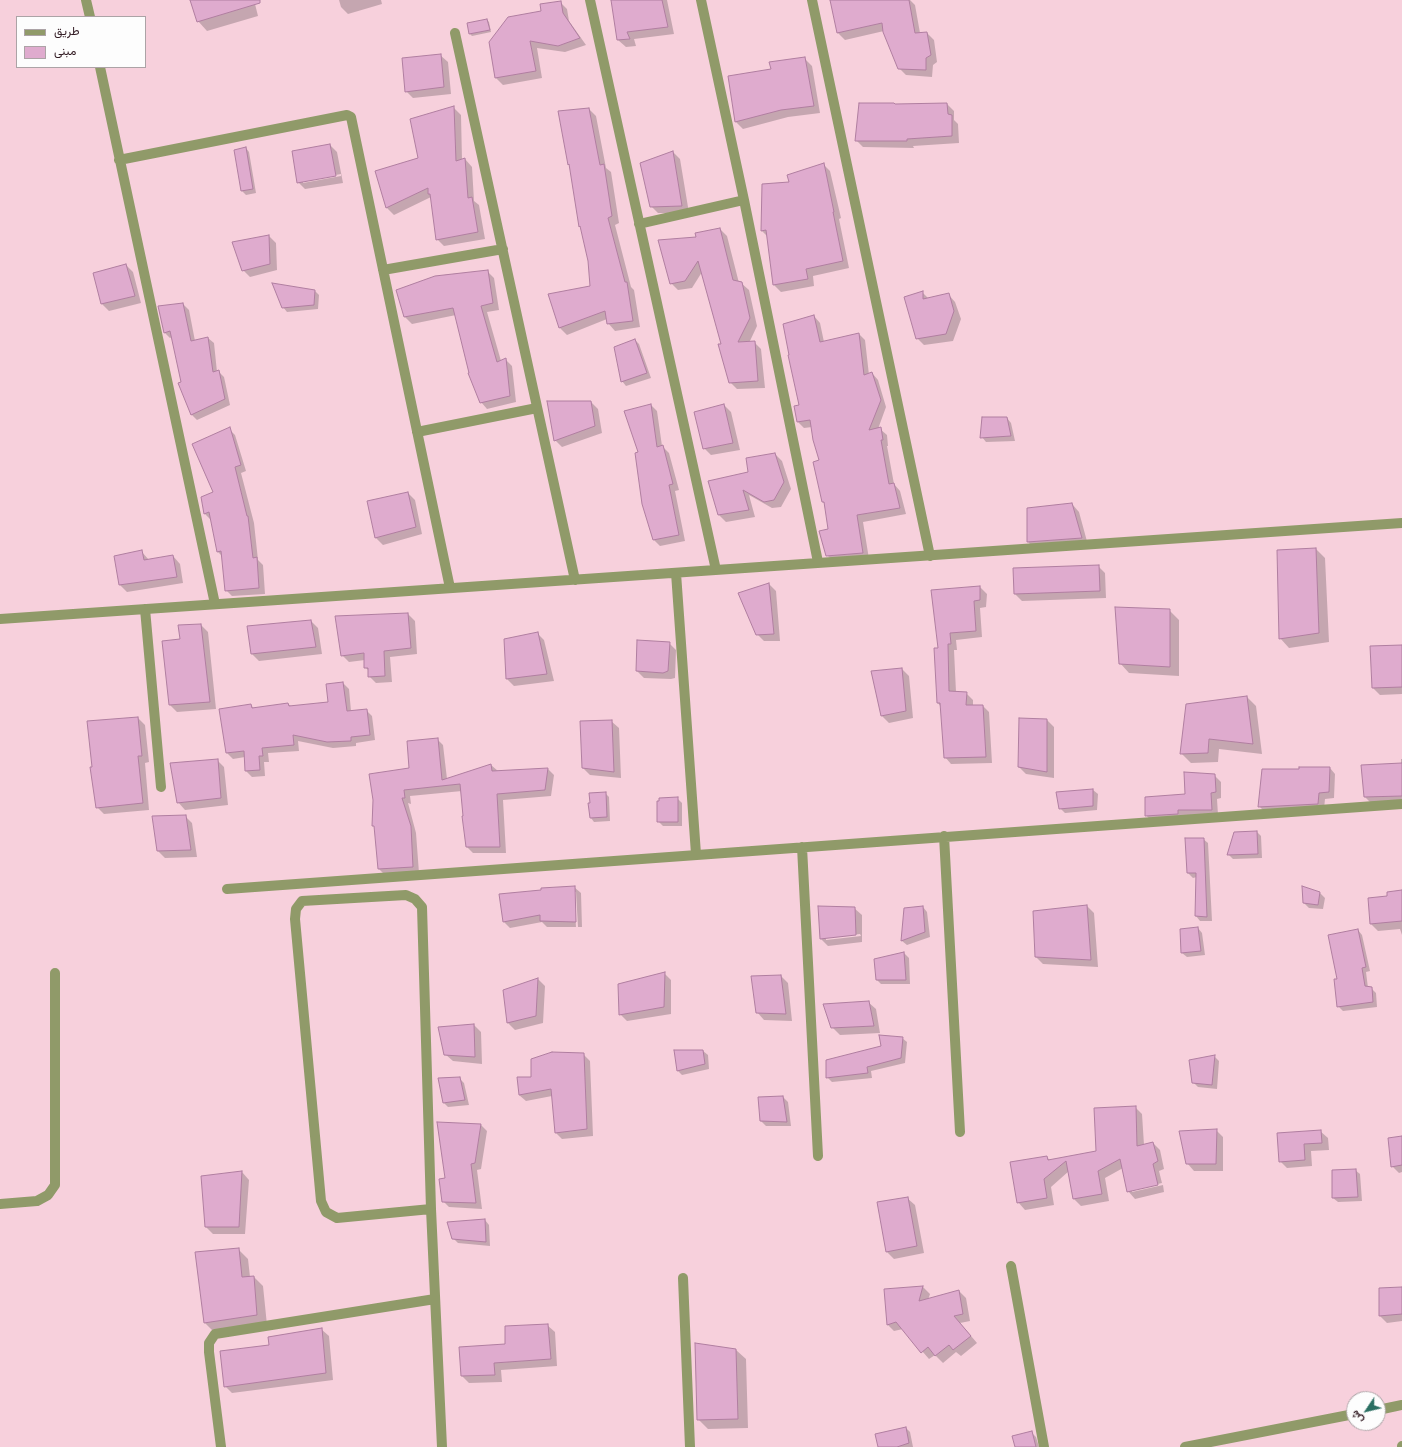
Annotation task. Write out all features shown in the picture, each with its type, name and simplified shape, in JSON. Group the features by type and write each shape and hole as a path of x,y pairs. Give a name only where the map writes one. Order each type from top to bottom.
{"street":[{"path":"86,0 90,16"},
{"path":"590,0 716,570"},
{"path":"701,0 744,200 818,562"},
{"path":"812,0 930,556"},
{"path":"455,34 575,580"},
{"path":"100,68 215,604"},
{"path":"119,160 347,115 352,120 450,588"},
{"path":"639,224 744,200"},
{"path":"383,270 503,249"},
{"path":"417,432 538,408"},
{"path":"0,619 1402,523"},
{"path":"676,573 696,854"},
{"path":"145,609 161,787"},
{"path":"227,889 1402,804"},
{"path":"944,836 960,1132"},
{"path":"802,847 818,1156"},
{"path":"431,1209 337,1218 326,1212 321,1201 295,918 296,908 302,901 406,895 415,899 422,907 431,1209 442,1447"},
{"path":"0,1204 37,1201 48,1196 55,1185 55,973"},
{"path":"1011,1266 1044,1447"},
{"path":"683,1278 690,1447"},
{"path":"221,1447 209,1352 209,1343 215,1334 435,1299"},
{"path":"1386,1408 1402,1405"},
{"path":"1185,1447 1210,1445 1346,1416"}],"building":[{"path":"190,0 260,0 260,3 197,22"},
{"path":"611,0 662,0 668,27 627,32 630,39 617,40"},
{"path":"830,0 909,0 915,33 927,32 931,55 926,58 926,70 898,69 883,32 882,23 837,33"},
{"path":"561,1 563,13 580,38 558,46 530,41 536,71 495,78 489,42 508,17 541,11 540,4"},
{"path":"487,19 490,30 469,34 467,23"},
{"path":"441,54 444,87 405,92 402,58"},
{"path":"805,57 814,106 781,110 735,122 728,76 771,69 769,62"},
{"path":"859,103 947,103 948,114 952,115 952,136 907,139 907,141 855,141"},
{"path":"454,106 456,161 465,158 468,198 472,197 478,232 436,240 428,188 386,208 375,171 418,158 410,119"},
{"path":"589,108 600,165 604,164 612,216 608,218 625,282 627,282 633,321 607,324 605,311 559,328 548,294 590,286 588,261 580,226 579,227 569,164 568,165 558,111"},
{"path":"330,144 336,176 297,183 292,151"},
{"path":"246,147 253,189 241,191 234,150"},
{"path":"673,151 682,206 650,207 640,163"},
{"path":"824,163 843,261 806,269 808,279 773,285 766,230 761,231 762,184 789,182 787,175"},
{"path":"720,228 733,280 742,282 750,318 738,342 755,341 758,381 729,383 718,344 721,344 698,261 685,281 670,284 658,240 696,237 695,233"},
{"path":"269,235 270,264 242,271 232,242"},
{"path":"126,264 135,296 101,304 93,273"},
{"path":"488,270 493,303 481,306 497,362 506,358 510,396 480,403 468,373 453,308 404,317 396,290 435,276"},
{"path":"272,283 315,290 314,305 282,308"},
{"path":"923,291 923,299 949,293 954,311 946,334 916,339 904,297"},
{"path":"183,303 191,341 208,337 213,372 219,370 225,399 191,415 178,383 181,382 170,331 164,333 158,306"},
{"path":"814,315 820,342 859,333 864,375 872,372 881,400 869,430 881,427 883,440 881,440 889,484 894,483 900,508 857,515 863,553 826,556 819,531 828,529 824,502 822,502 813,462 819,460 813,440 810,420 797,422 794,406 799,405 783,324"},
{"path":"635,339 647,373 621,382 614,347"},
{"path":"547,401 591,401 595,426 554,441"},
{"path":"651,404 657,447 663,445 673,484 669,485 679,535 653,540 642,504 635,453 638,452 624,411"},
{"path":"724,404 733,443 703,449 694,412"},
{"path":"982,417 1007,417 1011,436 980,438"},
{"path":"230,427 241,465 235,467 248,516 253,558 257,557 259,588 225,591 221,551 217,552 209,512 204,514 201,497 213,492 192,444"},
{"path":"775,453 784,482 774,500 764,502 743,490 749,510 718,515 708,481 748,472 746,458"},
{"path":"408,492 416,527 375,538 367,501"},
{"path":"1072,503 1082,538 1027,542 1027,508"},
{"path":"1316,548 1319,633 1279,639 1277,550"},
{"path":"142,550 144,560 173,555 177,577 119,585 114,556"},
{"path":"1099,565 1100,591 1014,594 1013,568"},
{"path":"769,583 774,634 756,635 738,593"},
{"path":"980,586 980,600 974,601 976,631 950,633 951,644 948,644 949,691 967,692 966,705 983,705 986,757 944,758 940,703 937,703 934,648 938,648 931,590"},
{"path":"1115,607 1170,609 1170,667 1119,664"},
{"path":"408,613 411,648 384,651 385,676 368,677 368,668 364,668 364,653 341,656 335,616"},
{"path":"311,620 316,647 251,654 247,626"},
{"path":"201,624 210,702 169,705 162,641 180,639 178,625"},
{"path":"538,632 547,674 506,679 504,639"},
{"path":"637,640 670,642 668,671 663,673 636,671"},
{"path":"1402,645 1402,687 1372,688 1370,646"},
{"path":"902,668 906,711 881,716 871,671"},
{"path":"343,682 347,711 367,709 370,735 351,737 351,741 327,742 293,735 294,745 262,748 263,756 259,756 260,770 245,771 244,751 226,753 219,709 251,704 252,708 288,703 289,706 328,702 326,684"},
{"path":"1247,696 1253,744 1209,739 1208,753 1180,754 1186,704"},
{"path":"138,717 142,756 138,756 143,803 96,808 90,767 92,767 87,721"},
{"path":"1019,718 1047,719 1047,772 1018,767"},
{"path":"612,720 614,772 582,768 580,721"},
{"path":"438,738 442,780 491,764 492,771 548,768 545,790 497,794 500,847 466,847 460,784 404,790 405,798 402,798 411,826 413,867 378,869 374,826 372,826 373,800 369,774 409,768 407,741"},
{"path":"218,759 221,798 177,803 170,763"},
{"path":"1402,763 1402,796 1364,797 1361,765"},
{"path":"1299,767 1330,767 1329,792 1319,793 1318,804 1258,807 1262,769 1299,769"},
{"path":"1184,772 1215,774 1216,792 1211,793 1212,810 1178,810 1178,814 1145,816 1145,797 1185,794"},
{"path":"1093,789 1093,806 1059,809 1056,792"},
{"path":"606,792 607,817 590,818 588,803 590,803 589,793"},
{"path":"678,797 678,822 657,822 657,801 659,801 659,798"},
{"path":"186,815 191,850 157,851 152,816"},
{"path":"1257,831 1258,854 1227,855 1234,832"},
{"path":"1185,838 1204,838 1207,917 1195,916 1196,873 1187,873"},
{"path":"575,886 576,922 540,921 540,915 503,922 499,894 541,890 541,888"},
{"path":"1302,886 1320,892 1318,905 1303,903"},
{"path":"1402,890 1402,921 1370,924 1368,898 1387,896 1387,892"},
{"path":"1087,905 1091,960 1035,957 1033,911"},
{"path":"818,906 855,907 856,935 820,939"},
{"path":"923,906 925,932 901,941 904,908"},
{"path":"1198,927 1201,951 1181,953 1180,929"},
{"path":"1358,929 1366,967 1362,968 1365,986 1372,987 1373,1002 1337,1007 1334,979 1337,979 1328,935"},
{"path":"904,952 906,980 876,980 874,959"},
{"path":"665,972 664,1007 619,1015 618,984"},
{"path":"781,975 786,1014 756,1013 751,976"},
{"path":"538,978 536,1016 507,1023 503,990"},
{"path":"869,1001 874,1026 831,1028 823,1004"},
{"path":"474,1024 475,1057 444,1055 438,1027"},
{"path":"879,1035 903,1037 901,1058 867,1067 868,1073 826,1078 826,1060 881,1046"},
{"path":"674,1050 703,1050 705,1064 677,1071"},
{"path":"552,1052 584,1053 587,1129 555,1133 551,1089 519,1095 517,1077 531,1077 531,1059"},
{"path":"1215,1055 1212,1085 1192,1083 1189,1060"},
{"path":"460,1077 465,1100 443,1103 438,1078"},
{"path":"783,1096 787,1122 760,1121 758,1097"},
{"path":"1136,1106 1137,1146 1153,1142 1158,1161 1153,1164 1158,1185 1127,1192 1120,1159 1098,1171 1102,1194 1073,1199 1066,1161 1044,1179 1047,1198 1017,1203 1010,1162 1047,1156 1048,1160 1096,1151 1094,1108"},
{"path":"437,1122 481,1124 475,1163 471,1164 476,1203 442,1202 439,1179 445,1178"},
{"path":"1217,1129 1216,1164 1186,1164 1179,1131"},
{"path":"1321,1130 1322,1143 1304,1144 1305,1160 1279,1162 1277,1133"},
{"path":"1402,1136 1402,1165 1391,1167 1388,1138"},
{"path":"1356,1169 1358,1197 1332,1198 1332,1170"},
{"path":"242,1171 239,1227 205,1227 201,1176"},
{"path":"908,1197 917,1246 886,1252 877,1202"},
{"path":"485,1219 486,1242 452,1239 447,1222"},
{"path":"239,1248 242,1277 254,1276 257,1315 204,1323 195,1252"},
{"path":"923,1286 919,1301 959,1290 963,1314 954,1316 971,1336 953,1350 949,1345 935,1356 928,1347 921,1353 896,1322 887,1325 884,1289"},
{"path":"1402,1287 1402,1314 1379,1316 1379,1288"},
{"path":"548,1324 551,1359 494,1363 495,1375 461,1376 459,1347 505,1344 505,1326"},
{"path":"322,1328 326,1373 224,1387 220,1351 269,1345 268,1337"},
{"path":"695,1343 736,1349 738,1419 697,1420"},
{"path":"906,1427 909,1443 897,1447 878,1447 875,1434"},
{"path":"1032,1431 1036,1447 1015,1447 1012,1436"}]}
